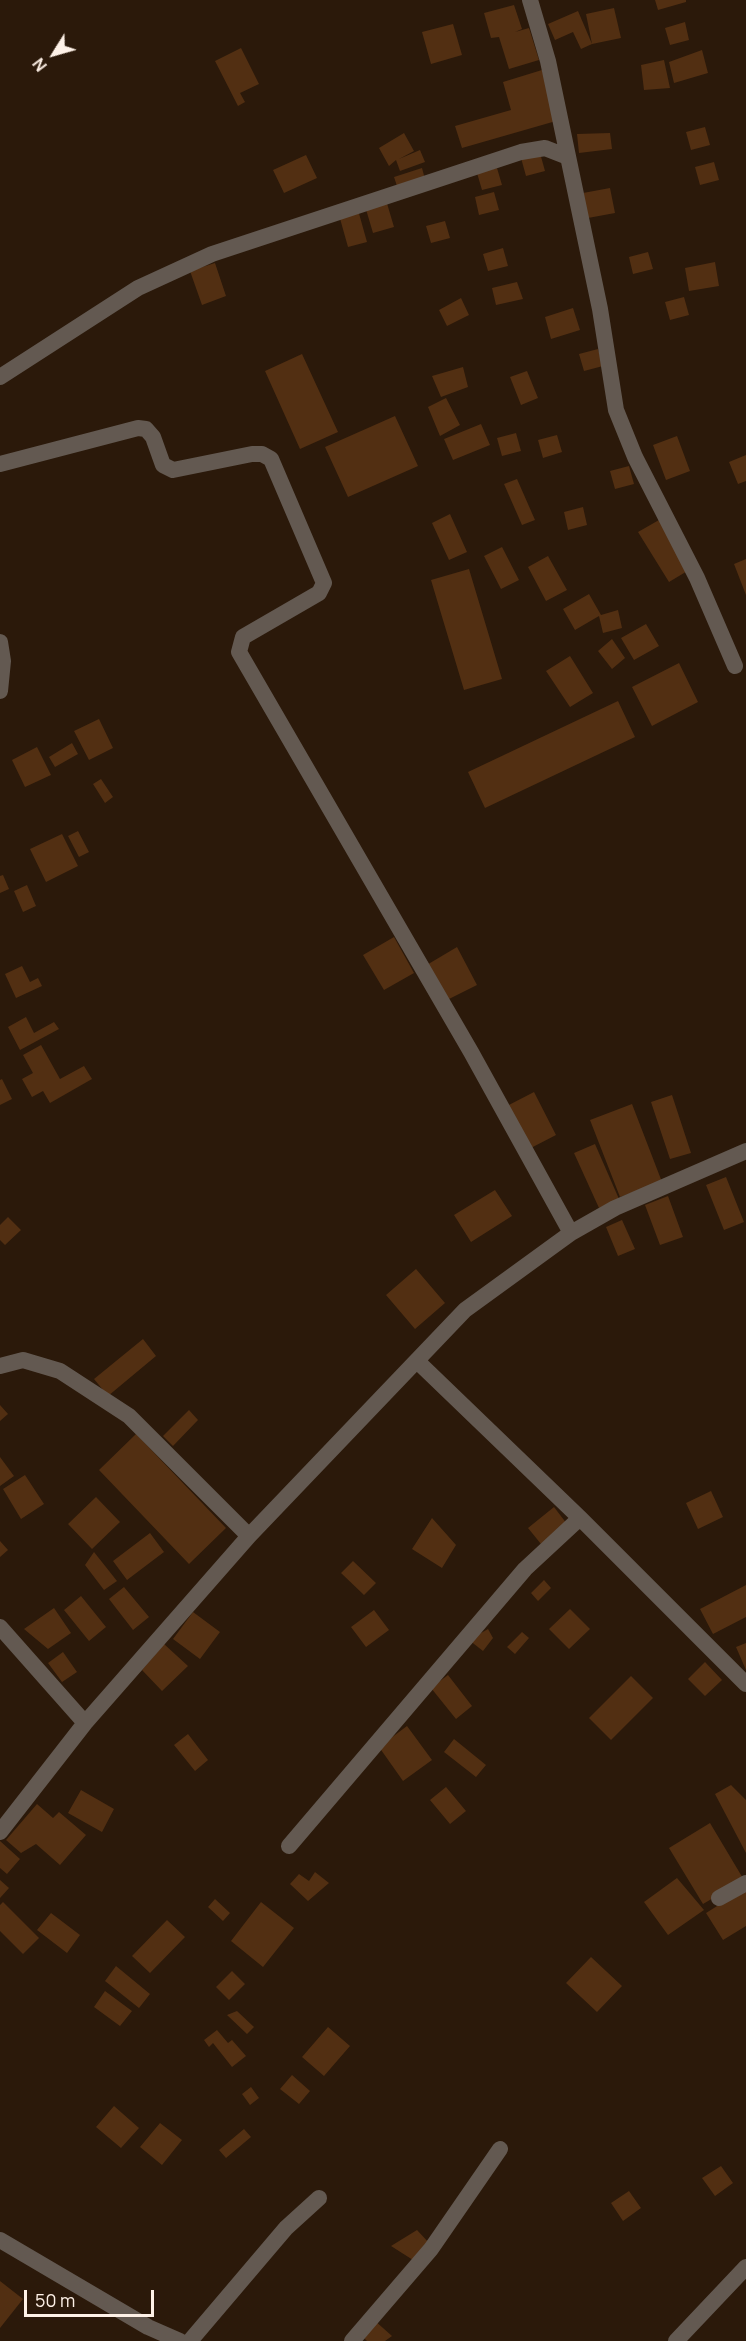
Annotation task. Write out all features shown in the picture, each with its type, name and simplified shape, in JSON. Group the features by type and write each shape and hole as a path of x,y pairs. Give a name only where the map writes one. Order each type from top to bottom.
{"street":[{"path":"530,0 548,61 600,309 616,410 635,457 697,578 735,666"},
{"path":"0,378 138,288 212,254 521,152 545,148 568,157"},
{"path":"0,464 138,428 146,429 153,437 163,465 172,470 252,454 262,454 271,459 324,584 319,593 243,637 239,652 465,1042 571,1233"},
{"path":"0,642 3,661 0,691"},
{"path":"0,1832 85,1724 249,1536 465,1310 571,1233 615,1208 746,1151"},
{"path":"0,1366 23,1360 60,1371 129,1416 249,1536"},
{"path":"417,1361 580,1518 746,1684"},
{"path":"289,1846 525,1569 580,1518"},
{"path":"0,1627 85,1724"},
{"path":"719,1898 746,1883"},
{"path":"352,2341 431,2248 500,2149"},
{"path":"190,2341 286,2228 318,2198"},
{"path":"0,2240 148,2327 180,2341"},
{"path":"676,2341 746,2267"}],"building":[{"path":"655,0 686,0 686,2 658,10"},
{"path":"514,5 522,29 515,32 529,28 539,60 509,69 499,37 491,38 484,13"},
{"path":"614,8 621,38 592,44 586,14"},
{"path":"578,11 592,44 581,49 573,32 555,40 548,24"},
{"path":"685,22 689,40 670,45 665,28"},
{"path":"453,24 462,55 431,64 422,32"},
{"path":"241,48 259,84 240,93 245,102 238,106 215,61"},
{"path":"702,50 708,73 674,83 669,62"},
{"path":"664,60 670,88 644,90 641,65"},
{"path":"542,70 556,121 462,148 455,126 511,110 503,82"},
{"path":"705,127 710,145 691,150 686,132"},
{"path":"404,133 414,151 399,159 420,150 425,162 400,171 396,160 389,166 379,148"},
{"path":"610,133 612,149 579,153 577,134"},
{"path":"540,153 545,171 526,176 521,158"},
{"path":"306,155 317,178 284,193 273,170"},
{"path":"714,162 719,180 700,185 695,167"},
{"path":"422,168 426,183 399,192 394,177"},
{"path":"497,168 502,185 482,190 477,173"},
{"path":"610,188 615,213 588,218 583,193"},
{"path":"494,192 499,210 479,215 475,197"},
{"path":"386,200 394,227 373,233 365,206"},
{"path":"358,210 367,242 348,247 339,215"},
{"path":"445,221 450,238 431,243 426,226"},
{"path":"503,248 508,266 488,271 483,254"},
{"path":"648,252 653,269 633,274 629,257"},
{"path":"715,262 719,286 689,291 685,268"},
{"path":"215,263 226,296 202,305 190,271"},
{"path":"517,282 523,299 496,305 492,288"},
{"path":"684,297 689,315 670,320 665,302"},
{"path":"461,298 469,315 447,326 439,310"},
{"path":"573,308 580,330 551,339 545,317"},
{"path":"598,349 603,366 584,371 579,354"},
{"path":"302,354 338,432 300,449 265,371"},
{"path":"463,367 468,387 441,397 432,376"},
{"path":"527,371 538,398 521,405 510,377"},
{"path":"446,398 460,425 440,436 428,407"},
{"path":"395,416 418,466 348,497 325,447"},
{"path":"481,424 490,445 453,460 444,439"},
{"path":"516,433 521,451 502,456 497,438"},
{"path":"557,435 562,452 543,458 538,440"},
{"path":"677,436 690,471 666,480 653,445"},
{"path":"746,455 746,481 738,484 729,462"},
{"path":"629,466 634,484 615,489 610,471"},
{"path":"517,479 535,520 522,525 504,484"},
{"path":"583,507 587,525 568,530 564,512"},
{"path":"450,514 467,552 449,560 432,523"},
{"path":"659,520 689,570 669,582 638,532"},
{"path":"502,547 519,580 501,589 484,556"},
{"path":"548,556 567,590 546,601 528,567"},
{"path":"746,559 746,595 734,564"},
{"path":"469,569 502,679 464,690 431,580"},
{"path":"589,594 601,615 618,610 622,628 603,633 599,616 575,630 563,609"},
{"path":"646,624 659,646 634,660 621,638"},
{"path":"612,639 625,658 612,669 598,651"},
{"path":"570,656 593,693 570,707 546,671"},
{"path":"679,663 698,702 652,726 632,687"},
{"path":"618,701 635,737 485,808 468,772"},
{"path":"99,719 113,748 89,760 74,731"},
{"path":"72,743 78,754 55,767 49,757"},
{"path":"37,747 51,775 25,787 12,760"},
{"path":"101,779 113,797 105,803 93,784"},
{"path":"78,831 89,852 79,857 68,836"},
{"path":"62,834 78,866 46,882 30,849"},
{"path":"3,875 9,889 0,893 0,876"},
{"path":"27,885 36,906 23,912 14,891"},
{"path":"394,937 414,973 384,990 363,955"},
{"path":"457,947 477,985 443,1002 425,966"},
{"path":"22,966 30,982 38,978 42,986 16,998 5,974"},
{"path":"26,1017 34,1033 54,1022 59,1029 20,1050 8,1027"},
{"path":"41,1045 60,1079 84,1066 92,1079 50,1103 43,1091 32,1097 22,1079 33,1073 23,1055"},
{"path":"2,1079 12,1099 0,1105 0,1080"},
{"path":"534,1092 556,1135 527,1150 505,1107"},
{"path":"672,1095 691,1153 670,1159 651,1102"},
{"path":"632,1104 662,1182 620,1197 590,1120"},
{"path":"595,1144 619,1199 599,1208 574,1153"},
{"path":"726,1177 744,1222 724,1230 706,1185"},
{"path":"495,1190 512,1216 471,1242 454,1215"},
{"path":"668,1196 683,1237 660,1245 645,1205"},
{"path":"8,1217 21,1230 5,1245 0,1240 0,1225"},
{"path":"622,1220 635,1249 618,1256 606,1227"},
{"path":"416,1269 445,1303 415,1329 386,1295"},
{"path":"143,1339 156,1356 108,1396 94,1379"},
{"path":"0,1405 8,1414 0,1421"},
{"path":"189,1410 198,1420 173,1446 163,1436"},
{"path":"136,1434 226,1528 189,1564 99,1470"},
{"path":"0,1457 14,1476 0,1486"},
{"path":"25,1475 44,1504 21,1519 3,1489"},
{"path":"711,1491 723,1517 698,1529 686,1503"},
{"path":"96,1497 120,1522 92,1549 68,1524"},
{"path":"554,1507 567,1524 541,1544 528,1528"},
{"path":"432,1518 456,1545 442,1568 412,1549"},
{"path":"150,1533 164,1552 127,1580 113,1561"},
{"path":"0,1541 8,1550 0,1557"},
{"path":"94,1552 117,1581 104,1590 85,1565"},
{"path":"353,1561 376,1583 364,1595 341,1573"},
{"path":"544,1580 551,1588 538,1601 531,1593"},
{"path":"746,1585 746,1617 713,1634 700,1609"},
{"path":"124,1587 149,1617 133,1630 109,1599"},
{"path":"81,1596 106,1627 89,1641 64,1610"},
{"path":"54,1608 71,1633 48,1649 24,1629"},
{"path":"570,1609 590,1629 569,1649 549,1629"},
{"path":"374,1610 389,1630 366,1647 351,1627"},
{"path":"193,1612 220,1632 200,1659 173,1639"},
{"path":"488,1629 493,1638 483,1651 469,1640"},
{"path":"522,1632 529,1638 515,1654 507,1647"},
{"path":"746,1643 746,1670 736,1647"},
{"path":"164,1644 188,1666 162,1691 142,1670"},
{"path":"63,1652 77,1672 62,1682 48,1663"},
{"path":"705,1662 722,1680 705,1696 688,1679"},
{"path":"448,1675 472,1706 456,1719 431,1688"},
{"path":"631,1676 653,1698 611,1740 589,1718"},
{"path":"407,1726 432,1760 403,1781 379,1747"},
{"path":"188,1734 208,1760 195,1771 174,1745"},
{"path":"454,1739 486,1765 476,1777 444,1752"},
{"path":"731,1785 746,1800 746,1853 715,1794"},
{"path":"446,1787 466,1811 450,1824 430,1800"},
{"path":"81,1790 114,1809 102,1832 68,1813"},
{"path":"37,1804 53,1818 59,1812 86,1835 60,1865 36,1844 21,1853 6,1840"},
{"path":"710,1823 744,1880 703,1904 669,1848"},
{"path":"0,1841 20,1859 7,1874 0,1868"},
{"path":"315,1872 329,1883 308,1901 290,1884 299,1874 309,1881"},
{"path":"677,1878 704,1910 668,1935 644,1902"},
{"path":"0,1880 9,1888 0,1898"},
{"path":"746,1888 746,1926 723,1940 706,1913"},
{"path":"215,1899 230,1913 223,1921 208,1907"},
{"path":"3,1902 39,1938 23,1954 0,1931 0,1905"},
{"path":"261,1902 294,1928 263,1967 231,1941"},
{"path":"51,1913 80,1935 67,1953 37,1930"},
{"path":"167,1920 185,1937 150,1973 132,1956"},
{"path":"591,1957 622,1986 597,2012 566,1983"},
{"path":"116,1966 150,1994 139,2008 105,1981"},
{"path":"232,1971 245,1984 229,2000 216,1987"},
{"path":"105,1991 132,2011 120,2026 94,2007"},
{"path":"237,2011 254,2027 247,2034 227,2015"},
{"path":"328,2027 350,2046 324,2076 302,2057"},
{"path":"217,2030 228,2043 232,2040 246,2056 232,2067 213,2043 209,2047 204,2040"},
{"path":"292,2075 310,2091 299,2104 280,2089"},
{"path":"251,2087 259,2098 250,2105 242,2094"},
{"path":"114,2106 139,2128 121,2148 96,2127"},
{"path":"160,2123 182,2140 162,2165 140,2147"},
{"path":"244,2129 251,2137 226,2158 219,2150"},
{"path":"721,2166 733,2183 715,2196 702,2178"},
{"path":"629,2191 641,2208 623,2221 611,2203"},
{"path":"417,2230 431,2245 413,2260 391,2246"},
{"path":"0,2281 23,2299 0,2328"},
{"path":"374,2320 392,2336 385,2341 367,2341 363,2337"}]}
